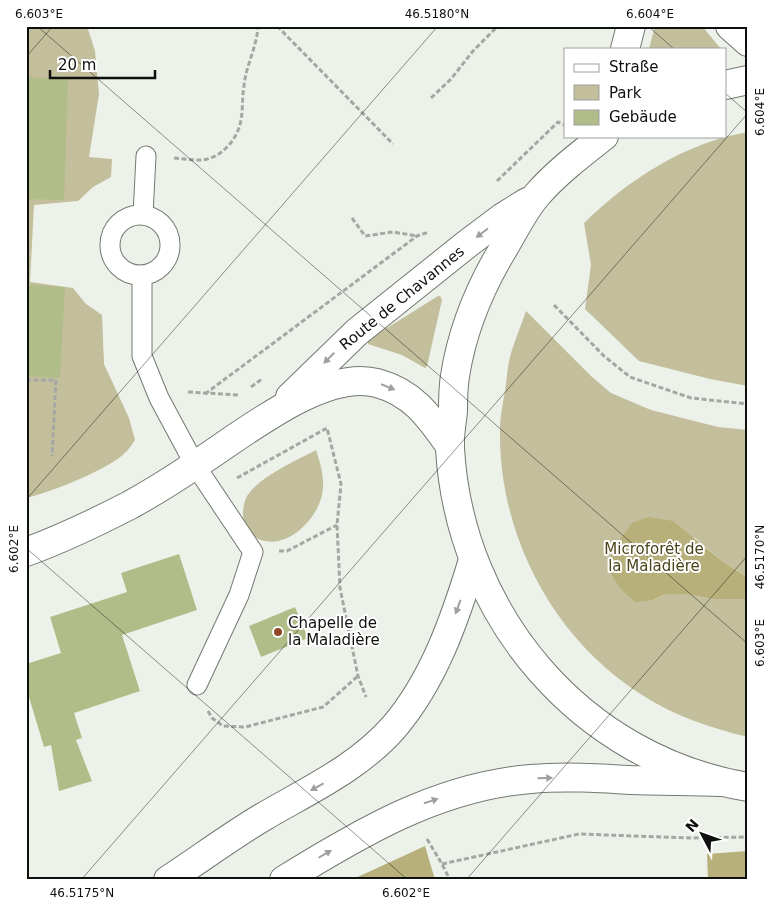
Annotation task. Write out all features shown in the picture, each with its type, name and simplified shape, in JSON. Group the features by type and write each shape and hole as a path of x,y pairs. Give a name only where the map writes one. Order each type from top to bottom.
{"main road":[{"path":"625,48 631,26"},
{"path":"730,26 748,42"},
{"path":"726,85 748,80"},
{"path":"602,138 569,164 536,196 488,274 469,321 455,376 450,446 455,494 461,523 473,560 503,622 545,678 597,724 656,759 721,782 748,787"},
{"name":"Route de Chavannes","path":"276,411 356,332 504,216 536,196"},
{"name":"Route de Chavannes","path":"26,552 46,545 130,504 195,466 276,411 330,385 354,382 376,383 398,392 414,401 426,413 450,446"},
{"path":"168,880 261,818 334,778 375,746 394,727 425,681 440,651 460,604 473,560"},
{"path":"284,880 355,837 404,812 456,793 496,783 562,778 721,782"}],"lane":[{"path":"143,215 146,156"},
{"path":"143,215 160,223 166,230 170,239 170,248 164,264 150,273 142,275 132,274 123,270 112,255 112,236 124,220 133,216 143,215"},
{"path":"142,275 142,356 159,398 195,466 253,552 239,595 197,685"}],"path":[{"path":"169,158 202,160 218,155 230,144 238,131 241,120 244,84 258,36 258,26"},
{"path":"277,26 393,144"},
{"path":"431,98 498,26"},
{"path":"494,183 558,122 564,124"},
{"path":"352,218 365,236 393,232 418,236"},
{"path":"186,392 205,394 418,236 434,230"},
{"path":"554,306 604,356 630,377 691,398 748,404"},
{"path":"26,380 56,380 52,456"},
{"path":"213,492 327,428 340,484 337,525 340,588 358,676 366,697"},
{"path":"253,552 287,551 337,525"},
{"path":"197,685 203,702 212,718 222,726 235,728 323,707 358,676"},
{"path":"422,832 450,880"},
{"path":"442,864 579,834 748,838"}],"green space":[{"path":"26,26 87,26 95,51 99,94 89,157 112,159 111,177 93,187 78,201 34,205 30,282 73,288 86,304 102,315 104,364 129,418 135,440 126,452 107,466 64,486 26,498"},
{"path":"655,26 702,26 720,48 649,48"},
{"path":"748,132 748,386 710,379 639,361 585,309 591,265 584,223 619,192 659,165 702,144"},
{"path":"438,296 442,300 425,368 402,355 368,344 368,340"},
{"path":"526,311 592,377 611,393 651,410 718,427 748,430 748,578 722,561 694,537 653,600 666,594 684,594 714,599 748,599 748,737 720,730 667,709 642,695 610,672 582,645 557,614 537,580 521,545 509,507 502,468 500,429 509,361"},
{"path":"316,450 322,473 323,488 321,498 311,519 293,535 283,540 272,542 252,536 246,529 243,519 247,496 260,482 269,476"},
{"name":"Microforêt de la Maladière","path":"648,517 673,521 722,561 748,578 748,599 714,599 684,594 666,594 653,600 635,602 620,588 609,571 611,552 632,523"},
{"path":"425,846 435,880 351,880"},
{"path":"748,851 748,880 708,880 707,854"}],"building":[{"path":"26,77 68,79 64,200 26,199"},
{"path":"26,285 65,287 60,378 26,376"},
{"path":"179,554 197,610 122,635 140,691 74,713 82,738 76,740 92,781 59,791 51,745 44,747 26,687 26,664 61,653 50,617 127,592 121,573"},
{"name":"Chapelle de la Maladière","path":"295,607 308,638 261,657 249,626"}],"place":[{"name":"Chapelle de la Maladière","path":"278,632"}]}
